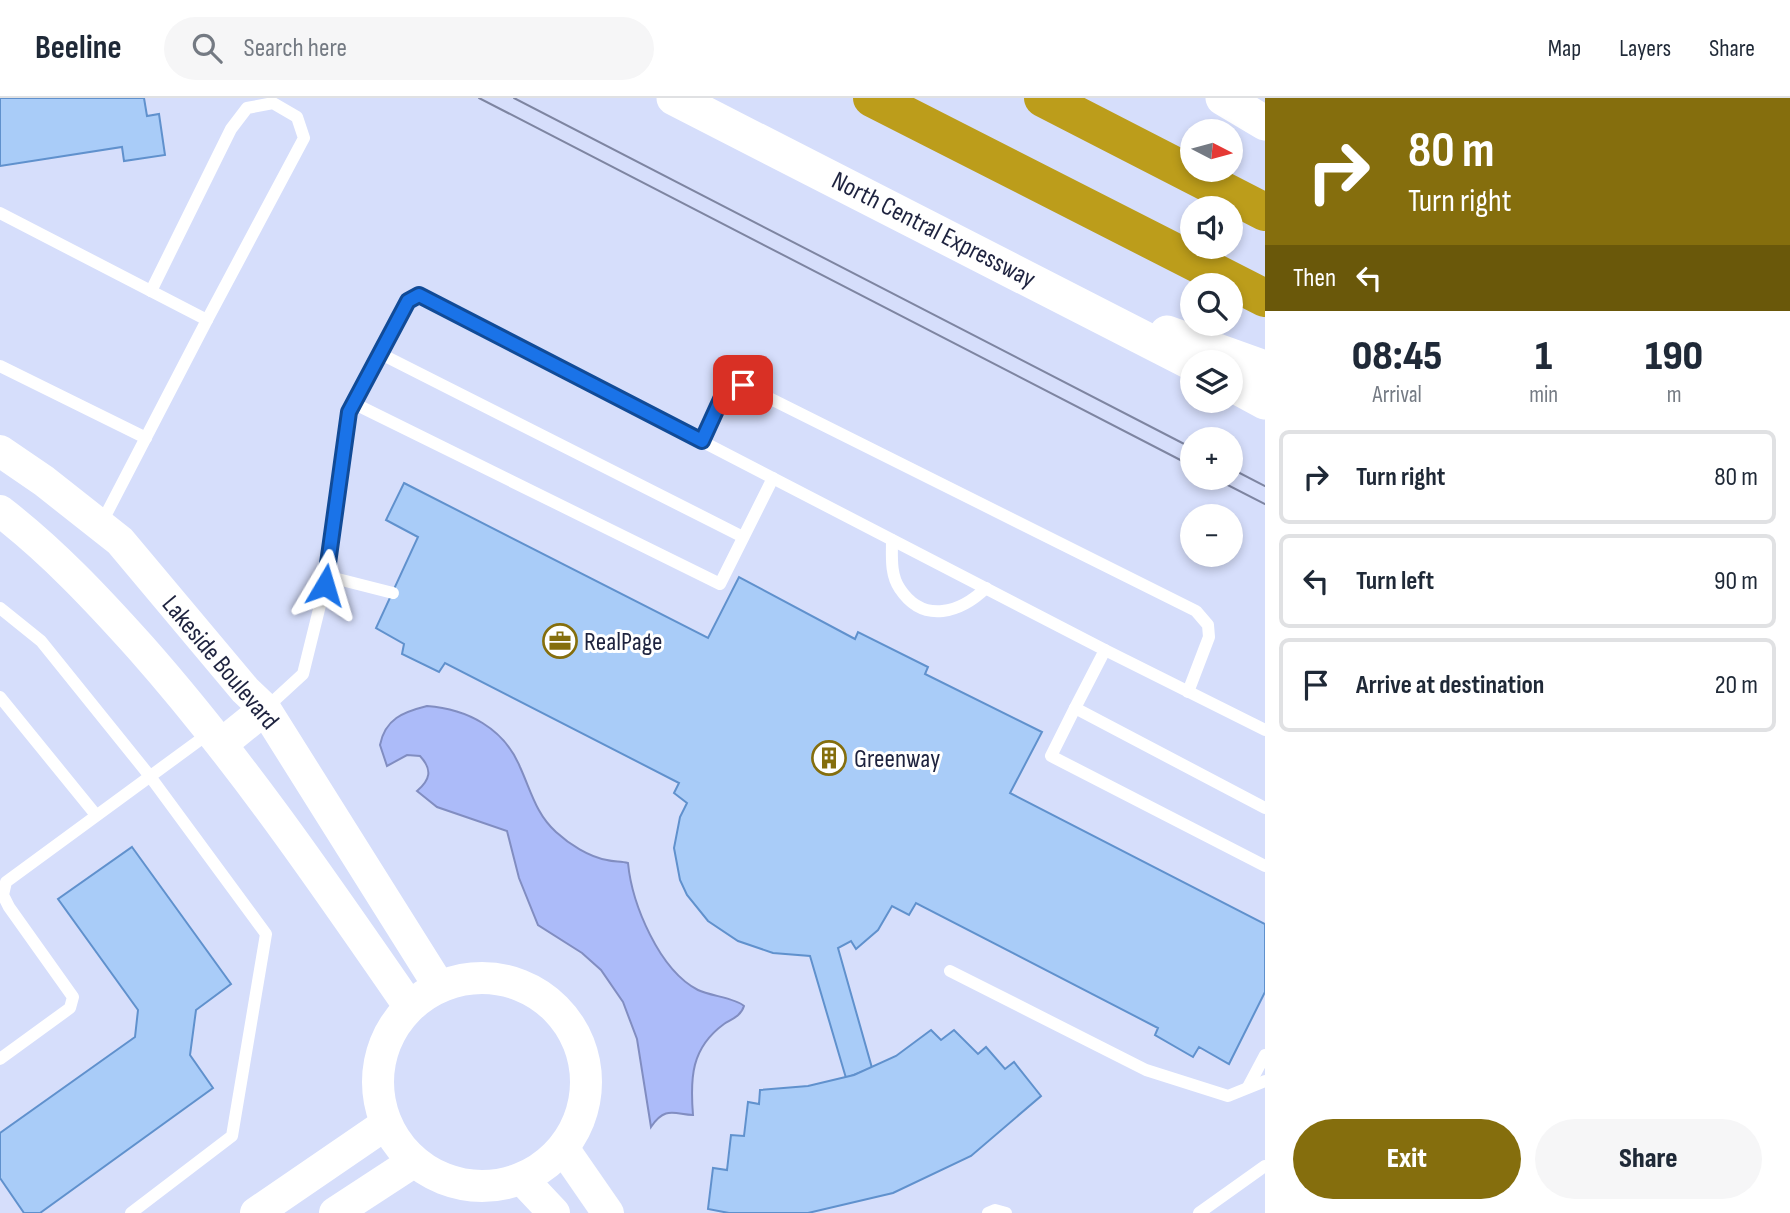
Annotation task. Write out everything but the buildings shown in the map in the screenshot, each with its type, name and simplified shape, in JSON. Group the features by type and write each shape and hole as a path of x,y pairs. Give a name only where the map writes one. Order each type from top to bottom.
{"highway":[{"path":"872,98 1265,298"},
{"path":"1043,98 1265,212"}],"main road":[{"name":"North Central Expressway","path":"674,98 1180,357"},
{"path":"1223,98 1265,123"},
{"path":"1065,296 1265,368"},
{"path":"1243,390 1265,402"}],"street":[{"name":"Lakeside Boulevard","path":"0,451 120,541 245,690 265,709 439,986"},
{"name":"Lakeside Boulevard","path":"0,511 34,537 93,594 217,737 409,1006"},
{"path":"217,737 265,709"},
{"path":"469,978 500,979 519,985 554,1006 573,1031 584,1060 586,1091 579,1121 563,1148 544,1166 522,1179 494,1186 465,1186 438,1177 413,1161 397,1144 386,1124 378,1093 379,1061 390,1031 409,1006 439,986 469,978"},
{"path":"256,1213 386,1124"},
{"path":"563,1148 608,1213"},
{"path":"335,1213 413,1161"},
{"path":"522,1179 554,1213"}],"lane":[{"path":"100,526 304,138 297,117 273,103 247,108 230,129 151,291"},
{"path":"0,213 207,320"},
{"path":"265,709 303,674 326,576 349,412 408,301 419,295 986,589 1265,730"},
{"path":"379,352 743,537"},
{"path":"0,366 146,438"},
{"path":"702,441 723,395 743,385 1196,611 1208,625 1209,637 1188,692"},
{"path":"353,403 720,584 773,478"},
{"path":"892,540 893,571 900,589 914,603 932,611 952,611 968,605 986,589"},
{"path":"326,576 393,593"},
{"path":"0,608 41,641 149,775 266,934 232,1136 131,1213"},
{"path":"1105,650 1051,756 1265,866"},
{"path":"0,697 96,815"},
{"path":"1075,708 1265,808"},
{"path":"0,1059 73,1004 71,991 9,907 4,895 6,882 149,775 217,737"},
{"path":"950,971 1146,1070 1228,1096 1265,1081"},
{"path":"1248,1087 1265,1055"},
{"path":"1199,1213 1265,1166"},
{"path":"988,1213 1006,1213"}],"water":[{"path":"427,706 470,716 494,731 513,753 539,810 556,832 586,853 610,861 628,863 642,916 660,952 671,967 698,990 744,1006 738,1015 713,1033 699,1054 693,1076 693,1115 665,1114 651,1127 637,1039 623,1002 601,970 582,953 538,925 519,878 507,831 437,807 417,791 428,775 427,766 420,756 407,755 387,766 380,745 386,729 403,714"}],"tram line":[{"path":"479,98 1180,460"},
{"path":"514,98 1180,442"},
{"path":"1243,475 1265,486"},
{"path":"1238,490 1265,504"}],"place":[{"name":"RealPage","path":"560,641"},
{"name":"Greenway","path":"829,758"}],"route":[{"path":"325,585 349,412 408,301 419,295 702,441 723,395 734,387 743,385"}]}
